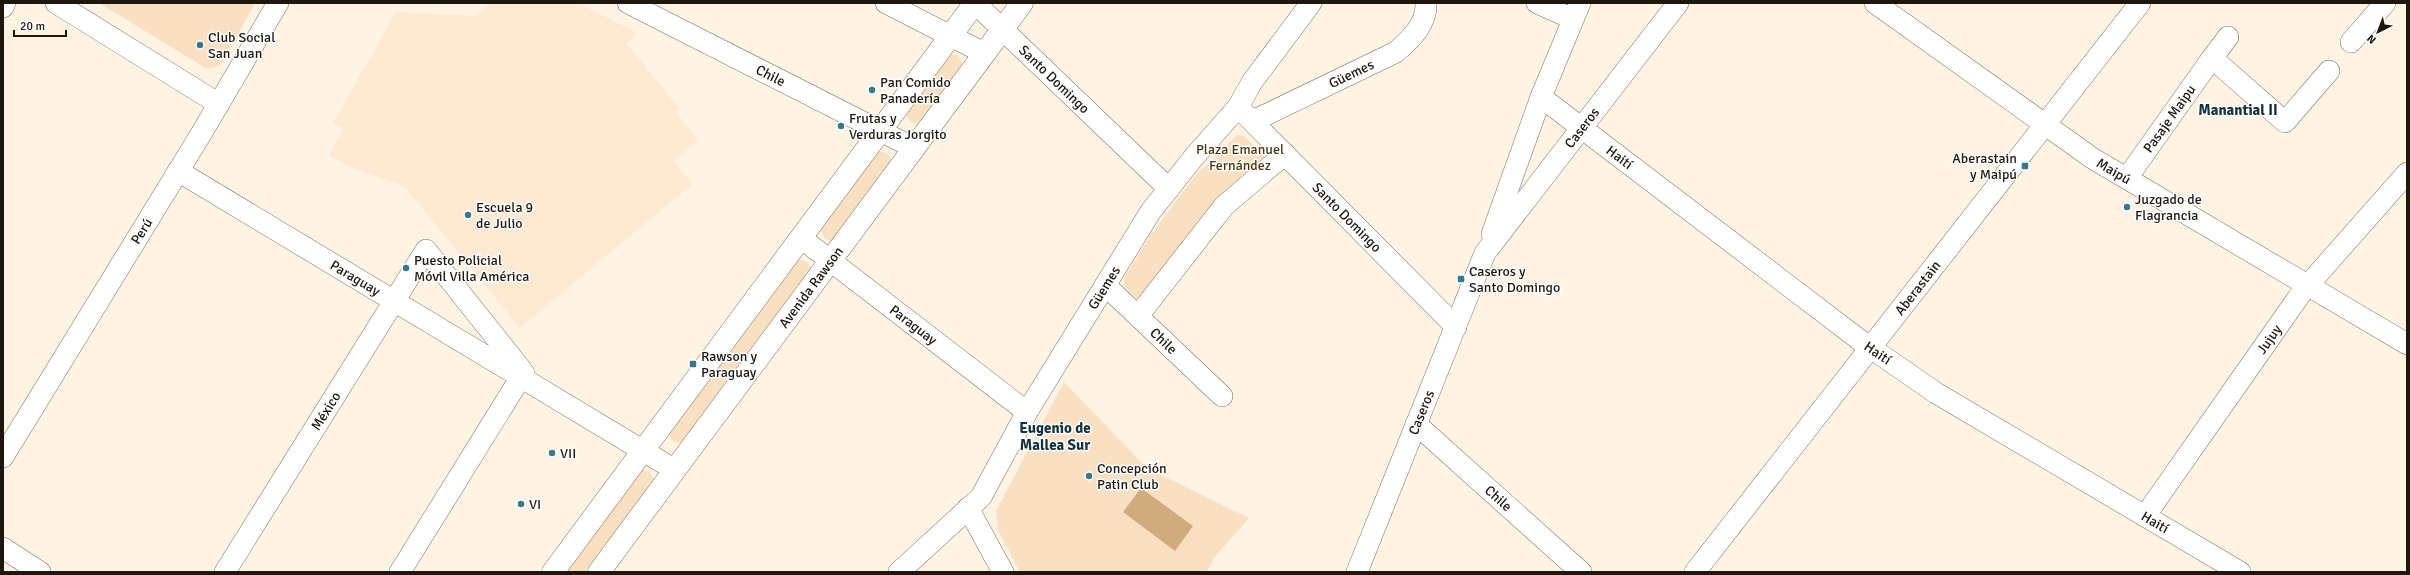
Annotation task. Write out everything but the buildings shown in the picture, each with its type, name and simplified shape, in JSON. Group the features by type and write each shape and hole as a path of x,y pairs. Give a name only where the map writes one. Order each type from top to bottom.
{"main road":[{"path":"553,572 975,3"},
{"name":"Avenida Rawson","path":"599,572 1022,3"}],"street":[{"path":"3,7 5,3"},
{"path":"56,3 219,104"},
{"name":"Perú","path":"3,457 219,104 278,3"},
{"name":"Chile","path":"628,3 914,148"},
{"path":"886,3 984,53"},
{"name":"Santo Domingo","path":"975,3 1169,189"},
{"name":"Güemes","path":"899,572 981,497 1027,412 1151,211 1238,107 1252,82 1311,3"},
{"name":"Güemes","path":"1253,122 1396,52 1411,39 1420,26 1427,3"},
{"path":"1537,3 1576,11"},
{"name":"Caseros","path":"1485,253 1678,3"},
{"name":"Maipú","path":"1875,3 2092,158 2407,344"},
{"name":"Aberastain","path":"1695,572 2140,3"},
{"path":"2351,42 2385,3"},
{"name":"Caseros","path":"1356,572 1456,327 1485,253 1541,98 1576,11"},
{"name":"Pasaje Maipu","path":"2127,178 2228,37"},
{"path":"2212,58 2285,122 2330,71"},
{"name":"Haití","path":"1541,98 1871,347 1936,393 2240,572"},
{"name":"Santo Domingo","path":"1238,107 1456,327"},
{"path":"1138,316 1224,206 1285,154"},
{"name":"Paraguay","path":"178,171 675,470"},
{"name":"Jujuy","path":"2145,516 2308,285 2407,173"},
{"name":"Paraguay","path":"800,238 1027,412"},
{"name":"Paraguay","path":"426,250 527,381"},
{"name":"México","path":"225,572 426,250"},
{"name":"Chile","path":"1105,285 1222,396"},
{"path":"400,572 527,381"},
{"name":"Chile","path":"1416,424 1582,572"},
{"path":"968,508 1003,572"},
{"path":"3,548 40,572"}],"shaded area":[{"path":"489,3 578,3 638,33 626,43 679,108 676,112 698,140 673,161 692,183 690,186 520,328 404,186 352,168 329,155 343,129 333,123 396,12 475,16"},
{"path":"1141,488 1193,526 1175,551 1123,512"}],"green space":[{"name":"Club Social San Juan","path":"99,3 255,3 221,65 207,69"},
{"path":"950,54 957,55 963,65 920,124 912,122 907,117 906,112"},
{"name":"Plaza Emanuel Fernández","path":"1237,135 1244,136 1265,157 1264,160 1141,298 1137,298 1124,286 1124,278 1150,236 1195,176"},
{"path":"878,151 887,153 892,161 833,241 825,239 820,229"},
{"path":"797,259 807,262 812,269 682,444 672,441 669,434"},
{"name":"Concepción Patin Club","path":"1064,382 1147,468 1249,518 1214,558 1207,572 1020,572 998,530 996,511"},
{"path":"641,469 650,472 654,481 587,572 565,572"}],"place":[{"name":"Club Social San Juan","path":"200,45"},
{"name":"Pan Comido Panadería","path":"872,90"},
{"name":"Frutas y Verduras Jorgito","path":"841,126"},
{"name":"Aberastain y Maipú","path":"2025,166"},
{"name":"Juzgado de Flagrancia","path":"2127,207"},
{"name":"Escuela 9 de Julio","path":"468,215"},
{"name":"Puesto Policial Móvil Villa América","path":"406,268"},
{"name":"Caseros y Santo Domingo","path":"1461,279"},
{"name":"Rawson y Paraguay","path":"693,364"},
{"name":"VII","path":"552,453"},
{"name":"Concepción Patin Club","path":"1089,476"},
{"name":"VI","path":"521,504"}],"district":[{"name":"Manantial II","path":"2238,110"},
{"name":"Eugenio de Mallea Sur","path":"1055,436"}]}
